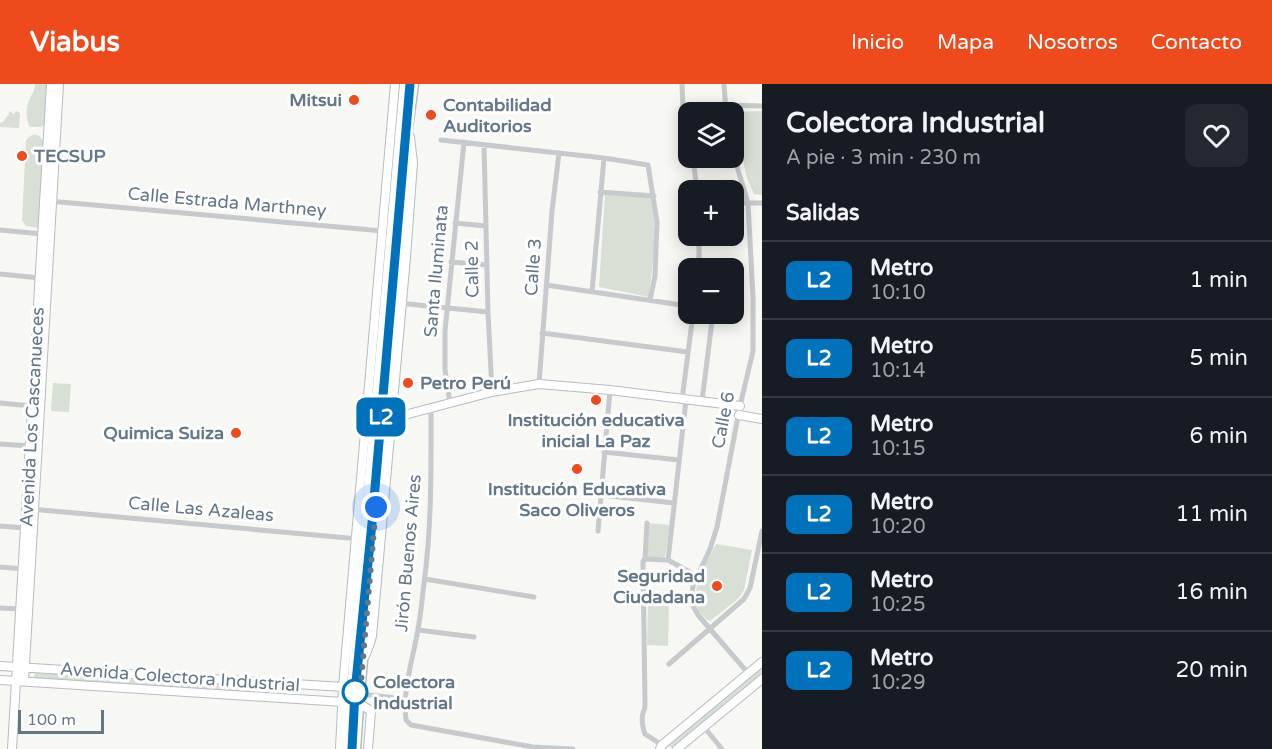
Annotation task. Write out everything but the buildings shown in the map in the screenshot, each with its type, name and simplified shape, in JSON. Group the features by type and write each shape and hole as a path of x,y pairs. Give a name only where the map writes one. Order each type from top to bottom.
{"main road":[{"path":"356,749 352,695 363,660 364,539 388,418 398,303 395,232 404,84"},
{"path":"347,749 374,421 414,84"}],"street":[{"name":"Avenida Los Cascanueces","path":"21,667 22,569 25,528 30,509 30,446 42,234 48,201 51,84"},
{"name":"Avenida Los Cascanueces","path":"12,749 21,667 48,201 58,84"},
{"path":"364,539 395,232 395,84"},
{"path":"682,84 683,102"},
{"path":"724,84 725,102"},
{"path":"744,106 762,106"},
{"path":"441,140 648,165 657,222 655,276 650,300"},
{"name":"Santa Iluminata","path":"450,403 444,353 464,142"},
{"name":"Calle 2","path":"484,145 492,392"},
{"name":"Calle 3","path":"539,384 558,153"},
{"path":"592,292 604,158"},
{"name":"Calle 6","path":"738,168 748,203 753,297 753,351 717,527 691,595 698,615 748,674"},
{"path":"600,192 654,196"},
{"name":"Calle Estrada Marthney","path":"48,201 395,232"},
{"path":"744,203 762,203"},
{"path":"455,223 486,226"},
{"path":"0,230 42,234"},
{"path":"451,262 487,265"},
{"path":"0,274 40,278"},
{"path":"546,285 678,304"},
{"path":"398,303 488,312"},
{"path":"668,560 692,324"},
{"path":"702,401 712,324"},
{"path":"542,333 688,352"},
{"path":"374,421 492,392 539,384 740,406"},
{"path":"598,531 610,390"},
{"path":"0,403 32,406"},
{"name":"Jirón Buenos Aires","path":"405,699 425,579 431,508 431,408"},
{"path":"739,415 762,419"},
{"path":"363,660 372,636 388,418"},
{"path":"0,444 30,446"},
{"path":"604,452 679,460"},
{"path":"601,495 674,503"},
{"name":"Calle Las Azaleas","path":"30,509 364,539"},
{"path":"648,523 644,559 645,710 642,714 645,734 661,747 762,662"},
{"path":"0,526 25,528"},
{"path":"669,663 744,599 750,588 762,531"},
{"path":"644,559 668,560 697,576"},
{"path":"0,567 22,569"},
{"path":"425,579 534,597"},
{"path":"0,608 20,609"},
{"path":"418,630 474,637"},
{"name":"Avenida Colectora Industrial","path":"0,666 258,681 352,695"},
{"path":"175,691 177,676"},
{"path":"677,749 762,679"},
{"name":"Avenida Colectora Industrial","path":"0,680 257,697 352,695"},
{"path":"257,697 258,681"},
{"path":"352,695 405,699 406,720 411,725 533,747 573,749"},
{"path":"340,749 352,695"},
{"path":"352,695 371,711 368,749"},
{"path":"704,727 722,749"}],"shaded area":[{"path":"35,84 46,84 45,124 41,127 30,127 27,118 27,106"},
{"path":"9,111 14,114 16,111 20,113 19,128 0,127 0,123"},
{"path":"762,111 762,195 754,194 744,165 744,112"},
{"path":"32,135 39,136 43,142 39,228 26,226 22,220 26,141"},
{"path":"605,194 651,197 654,218 654,251 649,297 599,287"},
{"path":"53,383 71,384 69,412 51,411"},
{"path":"648,523 670,525 664,557 646,557"},
{"path":"716,544 752,550 744,590 739,598 710,621 701,614 696,605 696,595 702,573"},
{"path":"648,603 669,604 668,646 647,645"},
{"path":"762,665 762,673 671,748 668,744"},
{"path":"35,671 174,680 175,682 174,688 34,679"},
{"path":"182,681 257,686 256,693 181,688"}],"metro line":[{"name":"L2","path":"352,749 355,692 410,84"}],"place":[{"name":"Mitsui","path":"354,100"},
{"name":"Contabilidad Auditorios","path":"431,115"},
{"name":"TECSUP","path":"22,156"},
{"name":"Petro Perú","path":"408,383"},
{"name":"Institución educativa inicial La Paz","path":"596,400"},
{"name":"Quimica Suiza","path":"236,433"},
{"name":"Institución Educativa Saco Oliveros","path":"577,469"},
{"name":"Seguridad Ciudadana","path":"717,586"},
{"name":"Colectora Industrial","path":"355,692"}],"route":[{"path":"355,692 360,694 376,507"}]}
